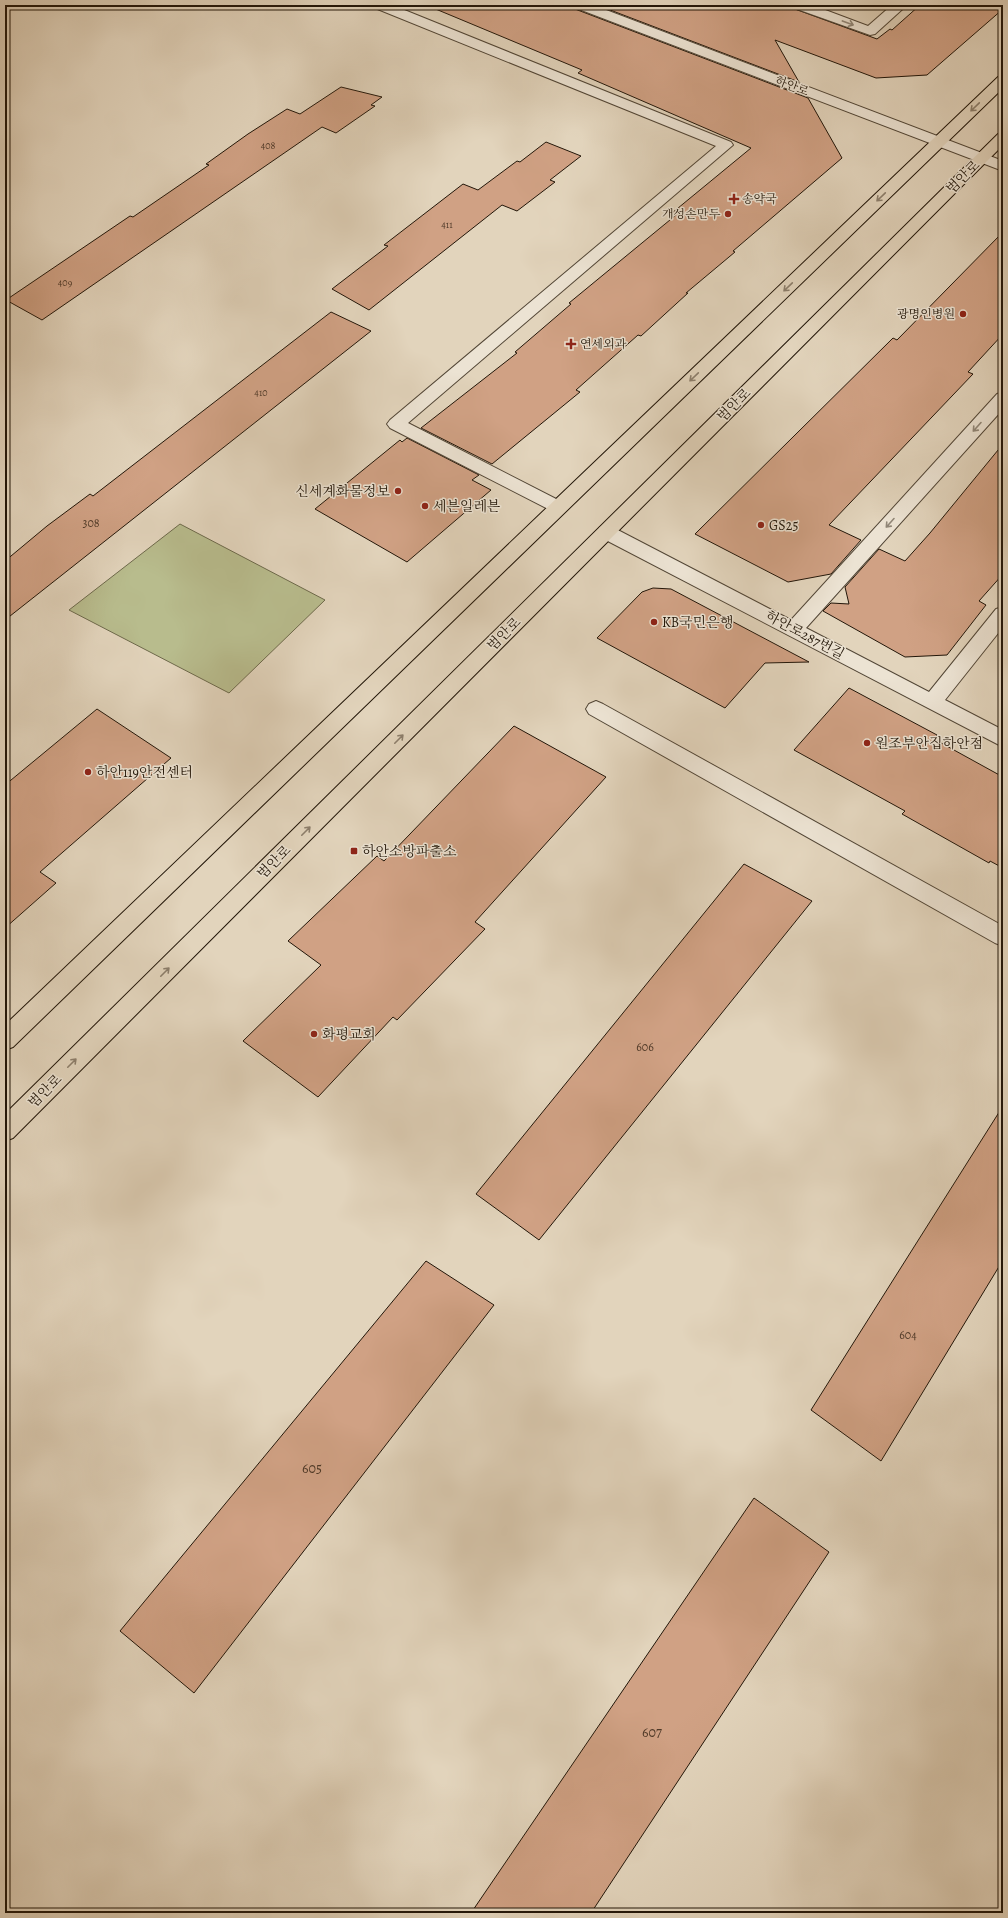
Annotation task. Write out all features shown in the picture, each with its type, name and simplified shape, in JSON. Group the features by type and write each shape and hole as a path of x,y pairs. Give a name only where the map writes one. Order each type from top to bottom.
{"main road":[{"path":"5,1040 1003,80"},
{"name":"범안로","path":"5,1130 1003,137"}],"street":[{"path":"380,5 726,145 396,424 558,507"},
{"name":"하안로","path":"581,5 1003,166"},
{"path":"799,5 870,31 900,5"},
{"path":"794,630 1003,398"},
{"name":"하안로287번길","path":"606,532 1003,739"},
{"path":"932,702 1003,614"},
{"path":"596,709 1003,937"}],"green space":[{"path":"180,524 325,600 229,693 69,610"}],"building":[{"path":"426,5 573,5 575,9 808,98 842,158 733,251 735,252 686,293 688,293 641,336 638,335 576,390 580,392 492,464 421,428 517,353 515,352 571,304 569,303 676,215 672,213 751,148 578,73 582,70"},
{"path":"597,5 784,5 877,39 890,29 892,30 920,5 1003,5 1003,9 927,75 876,78 775,40 799,82"},
{"path":"341,87 382,97 371,105 375,106 336,133 322,127 42,320 6,300 130,216 133,217 209,165 206,164 248,134 287,109 300,114"},
{"path":"546,142 581,156 550,180 555,182 517,211 502,205 369,310 332,289 388,246 384,245 463,184 478,190 517,161 520,162"},
{"path":"1003,232 1003,334 968,372 973,374 829,525 861,540 831,574 788,582 695,534 893,338 897,340"},
{"path":"331,312 371,331 5,620 5,561 47,526 90,494 93,496"},
{"path":"407,438 479,475 472,480 491,490 407,562 315,509 400,440 402,442"},
{"path":"1003,444 1003,574 979,601 986,605 947,655 905,657 823,611 831,603 849,604 845,587 879,549 905,561"},
{"path":"653,588 671,589 809,662 765,663 725,708 597,638 642,592"},
{"path":"849,688 937,735 934,739 1003,777 1003,868 990,861 989,863 902,814 905,811 794,750"},
{"name":"하안119안전센터","path":"97,709 171,758 40,872 56,883 5,928 5,785"},
{"path":"514,726 606,777 475,922 485,929 397,1020 393,1017 318,1097 243,1041 321,965 288,941 377,856 384,861"},
{"path":"744,864 812,901 539,1240 476,1194"},
{"path":"1003,1106 1003,1260 881,1461 811,1410"},
{"path":"426,1261 494,1305 194,1693 120,1631"},
{"path":"754,1498 829,1552 591,1913 471,1913"}],"place":[{"name":"송약국","path":"734,199"},
{"name":"개성손만두","path":"728,214"},
{"name":"광명인병원","path":"963,314"},
{"name":"연세외과","path":"571,344"},
{"name":"신세계화물정보","path":"398,491"},
{"name":"세븐일레븐","path":"425,506"},
{"name":"GS25","path":"761,525"},
{"name":"KB국민은행","path":"654,622"},
{"name":"원조부안집하안점","path":"867,743"},
{"name":"하안119안전센터","path":"88,772"},
{"name":"하안소방파출소","path":"354,851"},
{"name":"화평교회","path":"314,1034"}]}
